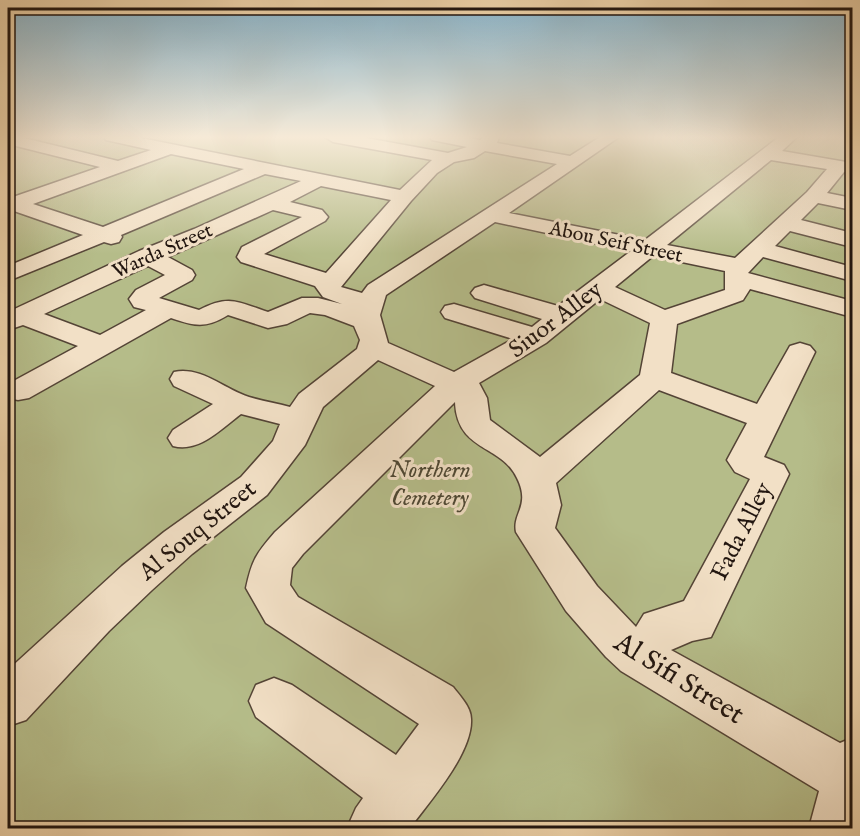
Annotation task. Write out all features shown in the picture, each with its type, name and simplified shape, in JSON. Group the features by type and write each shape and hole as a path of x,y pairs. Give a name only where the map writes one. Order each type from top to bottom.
{"street":[{"path":"9,204 93,176"},
{"path":"8,274 244,176"},
{"path":"300,176 404,197"},
{"path":"424,176 327,288 369,324 456,384 467,389 470,393 472,419 476,426 526,463 538,479 655,378 664,319"},
{"name":"Al Souq Street","path":"8,703 137,578 178,543 254,486 288,445 299,419 318,393 367,355 369,324 384,284 551,176"},
{"name":"Siuor Alley","path":"389,811 443,737 446,718 435,704 282,610 268,588 272,564 289,543 456,384 536,337 740,176"},
{"path":"597,288 664,319 734,295 746,265 785,223 836,176"},
{"name":"Warda Street","path":"14,319 151,254 271,203 318,180"},
{"path":"814,196 852,204"},
{"path":"271,203 315,214 318,217 250,252 249,257 331,283"},
{"path":"9,204 103,235 151,254 183,274 142,297 143,301 203,319 219,309 229,307 269,320 279,318 298,308 315,306 369,324"},
{"name":"Abou Seif Street","path":"490,215 649,248 746,265 852,309"},
{"path":"785,223 852,240"},
{"path":"746,265 852,274"},
{"path":"8,286 47,303"},
{"path":"484,293 562,316"},
{"path":"18,391 168,309"},
{"path":"454,312 536,337"},
{"path":"14,319 101,345"},
{"name":"Fada Alley","path":"642,658 660,628 673,630 683,620 695,623 771,474 748,464 745,460 800,352"},
{"path":"655,378 766,419"},
{"path":"185,379 236,403 299,419"},
{"path":"185,438 236,403"},
{"name":"Al Sifi Street","path":"538,479 542,504 534,521 536,532 597,620 622,645 848,788"},
{"path":"274,701 389,811"}],"green space":[{"name":"Northern Cemetery","path":"8,176 852,176 852,828 8,828"}]}
